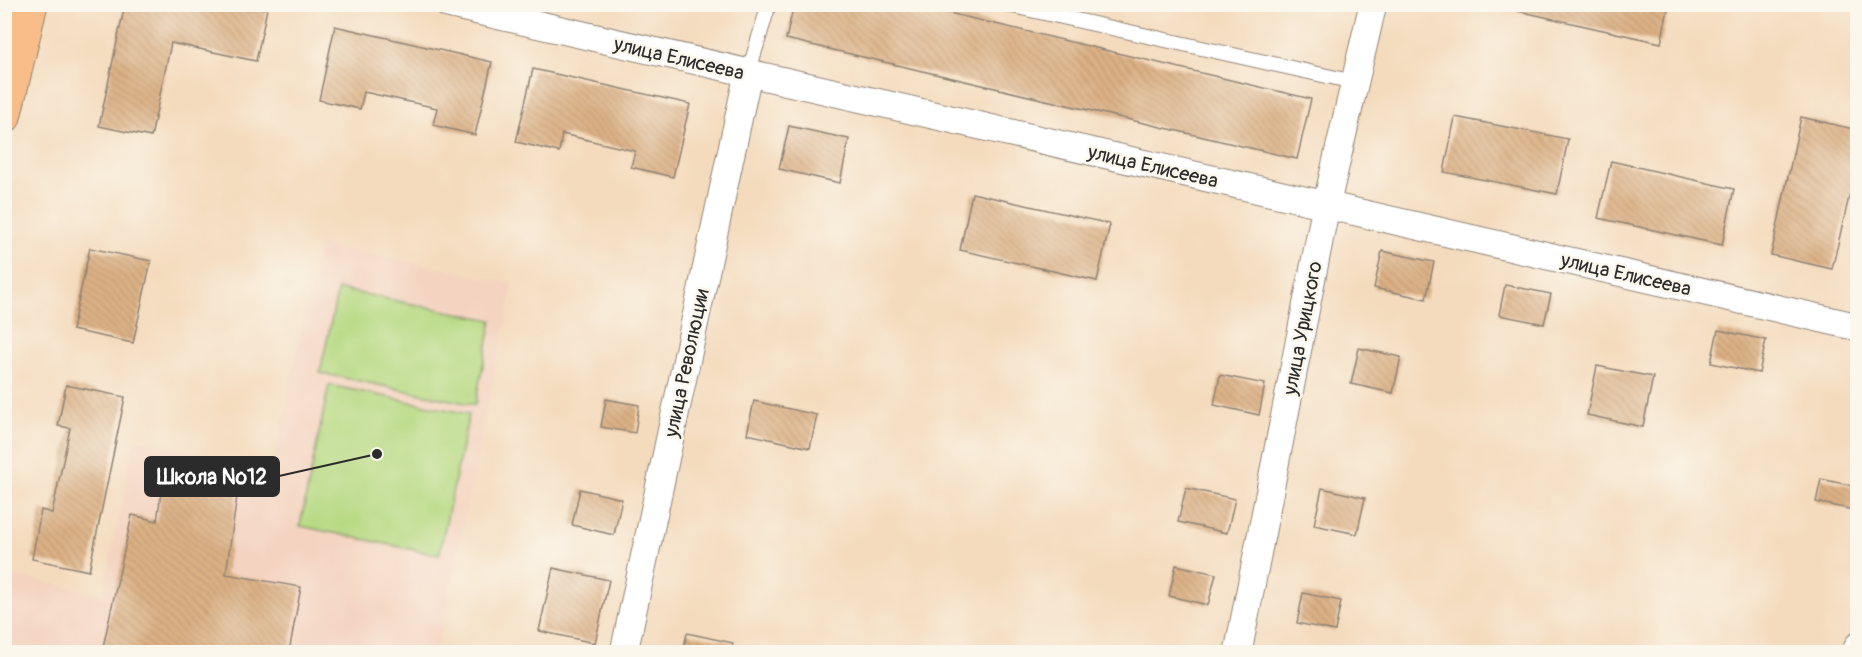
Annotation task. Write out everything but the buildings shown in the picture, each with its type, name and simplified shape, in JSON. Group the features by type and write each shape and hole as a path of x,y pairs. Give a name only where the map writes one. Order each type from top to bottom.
{"main road":[{"path":"4,117 30,4"}],"street":[{"name":"улица Елисеева","path":"448,4 519,13 748,74 1857,327"},
{"name":"улица Урицкого","path":"1238,652 1326,206 1373,4"},
{"name":"улица Революции","path":"624,652 748,74"},
{"path":"1856,652 1857,646"}],"lane":[{"path":"748,74 769,4"},
{"path":"1004,4 1354,82"}],"shaded area":[{"path":"319,244 513,284 437,652 5,652 4,574 103,594 134,440 273,468"}],"green space":[{"path":"338,289 492,320 475,405 320,373"},
{"path":"329,385 469,414 439,555 300,526"}],"place":[{"name":"Школа №12","path":"377,454"}]}
